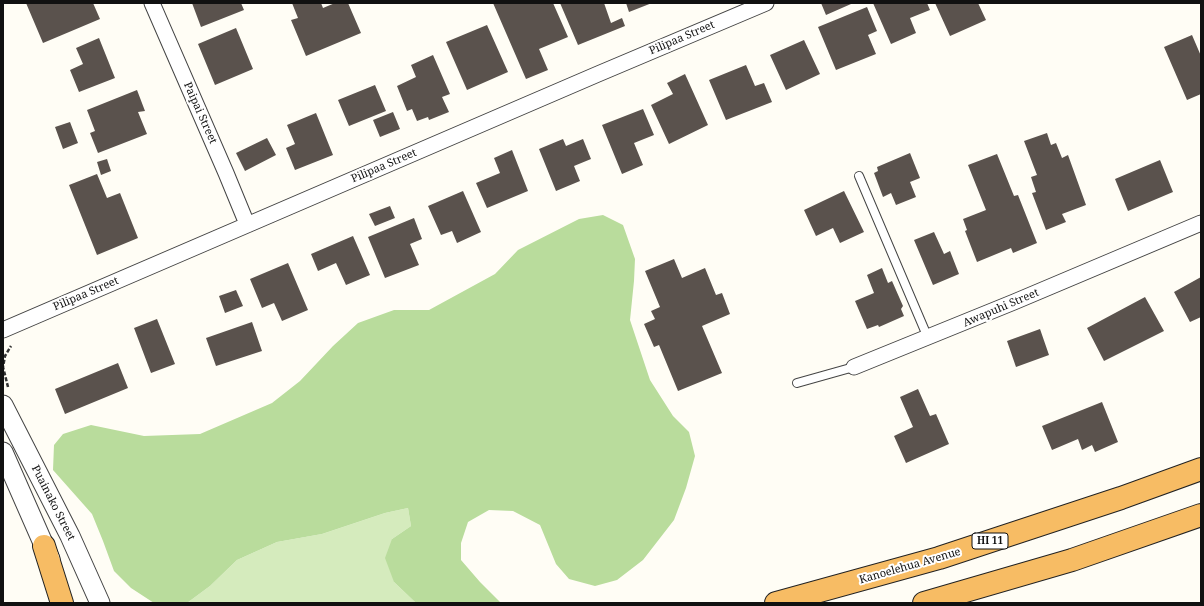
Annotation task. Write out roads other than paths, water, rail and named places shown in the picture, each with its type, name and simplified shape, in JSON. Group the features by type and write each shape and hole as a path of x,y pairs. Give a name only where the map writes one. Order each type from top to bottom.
{"highway":[{"name":"Kanoelehua Avenue","path":"776,603 865,579 952,553 1121,498 1201,469"},
{"path":"924,603 1072,560 1201,515"},
{"path":"44,546 62,603"}],"street":[{"name":"Paipai Street","path":"152,3 247,224"},
{"name":"Pilipaa Street","path":"3,330 247,224 766,3"},
{"name":"Awapuhi Street","path":"854,367 928,338 1201,223"},
{"name":"Puainako Street","path":"7,398 100,603"},
{"name":"Puainako Street","path":"3,452 69,603"}],"lane":[{"path":"859,176 928,338"},
{"name":"Awapuhi Street","path":"797,383 854,367"}]}
